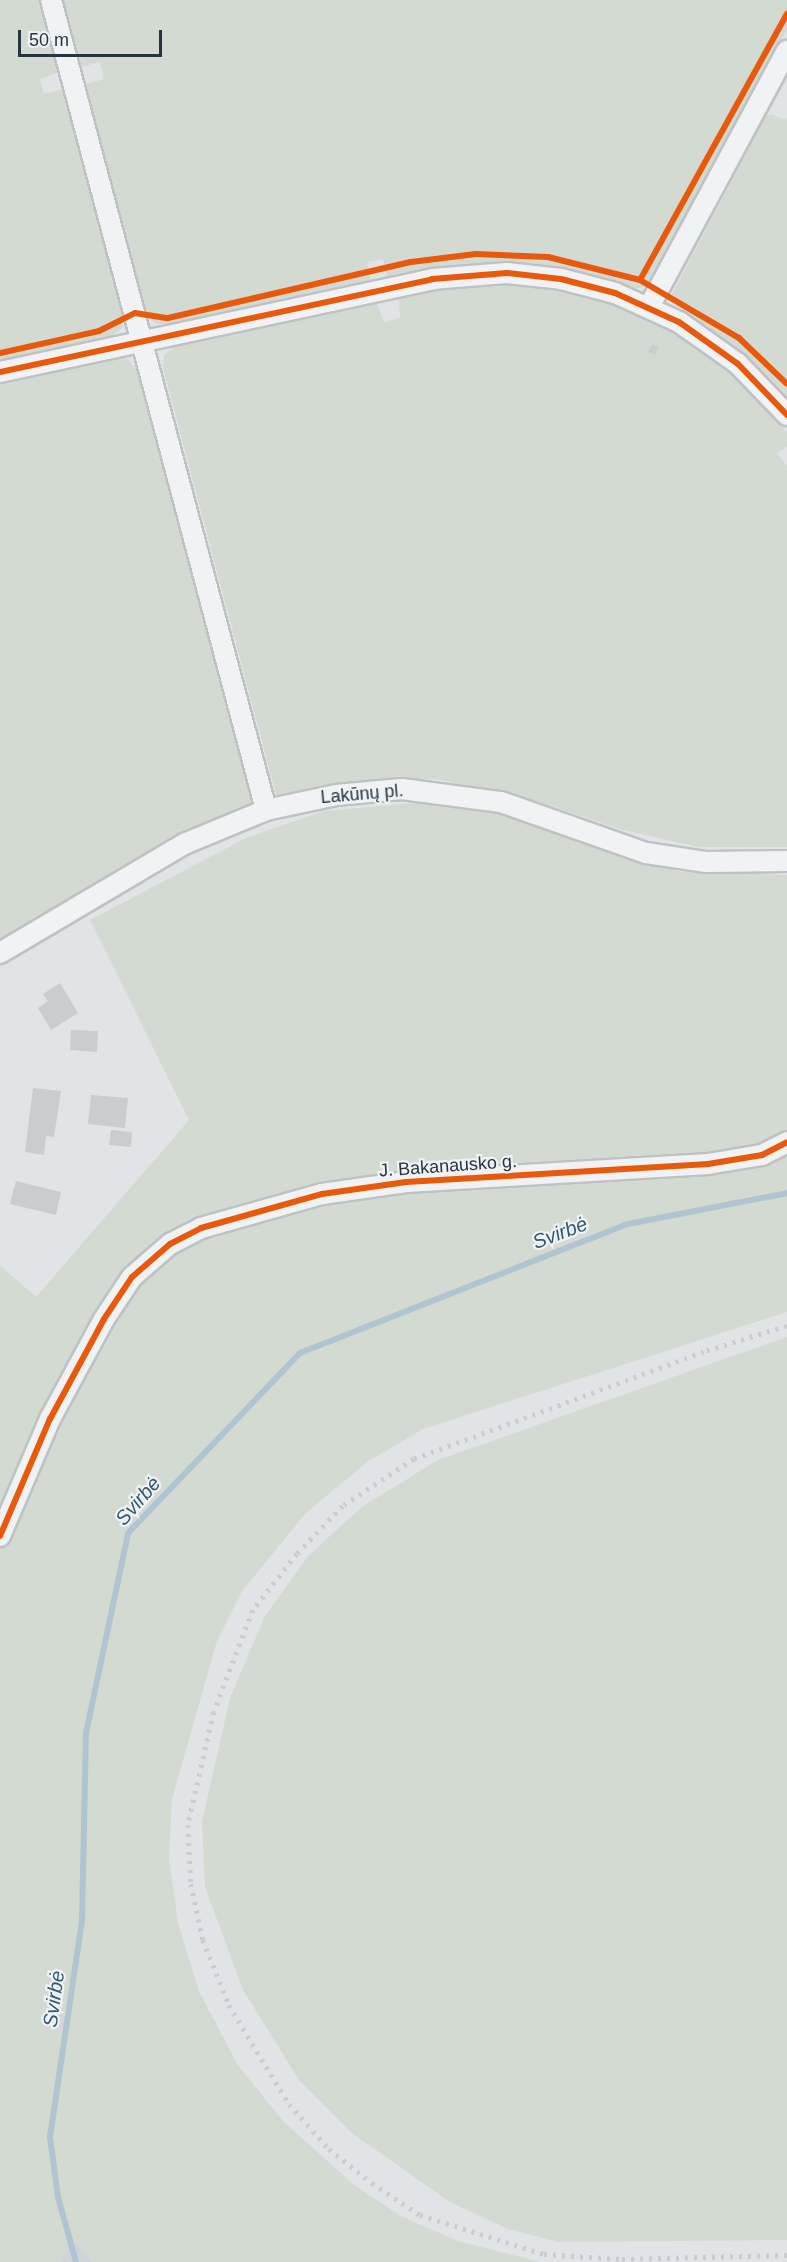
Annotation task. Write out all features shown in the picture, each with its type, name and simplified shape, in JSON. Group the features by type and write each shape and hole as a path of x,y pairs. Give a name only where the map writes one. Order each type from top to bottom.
{"street":[{"path":"51,0 266,810"},
{"path":"649,307 787,51"},
{"path":"0,372 432,279 507,273 561,279 649,307 709,341 738,364 787,415"},
{"name":"Lakūnų pl.","path":"0,953 184,844 266,810 327,796 402,789 501,802 646,852 706,862 787,861"},
{"name":"J. Bakanausko g.","path":"0,1536 50,1419 104,1319 132,1277 170,1244 201,1228 322,1194 406,1182 708,1164 762,1155 787,1142"}],"shaded area":[{"path":"0,0 40,0 59,72 40,79 44,94 64,89 123,317 122,328 110,338 0,362"},
{"path":"59,0 787,0 787,30 650,285 635,289 568,271 518,265 462,265 387,277 383,259 367,262 371,281 171,324 157,324 144,314 83,85 104,79 100,62 77,68"},
{"path":"771,114 785,120 787,117 787,395 750,359 675,304 671,296 766,116"},
{"path":"505,283 605,299 689,338 727,366 787,432 787,447 777,453 787,466 787,847 698,847 619,829 552,806 437,779 388,778 324,785 277,798 163,368 164,355 180,343 376,301 384,322 400,318 399,297 449,286"},
{"path":"116,355 128,359 139,374 257,804 230,812 0,939 0,380"},
{"path":"424,802 511,816 681,872 787,875 787,1312 423,1429 367,1462 306,1513 242,1591 217,1641 172,1799 169,1859 178,1923 199,1991 237,2064 283,2121 354,2185 401,2216 458,2241 541,2262 92,2262 71,2237 61,2262 0,2262 0,1265 36,1297 189,1120 90,920 248,837 324,811"},
{"path":"787,1337 787,2240 559,2242 508,2229 450,2202 353,2134 299,2080 243,1990 205,1887 202,1822 230,1698 264,1618 309,1555 363,1506 438,1460"},
{"path":"71,2236 92,2262 61,2262"}],"building":[{"path":"652,344 659,347 655,355 648,352"},
{"path":"60,983 78,1013 51,1030 38,1008 48,1001 43,994"},
{"path":"71,1030 98,1031 97,1052 70,1050"},
{"path":"33,1088 61,1091 54,1137 46,1136 44,1155 25,1152"},
{"path":"91,1095 128,1098 125,1128 88,1124"},
{"path":"111,1130 132,1132 131,1147 109,1145"},
{"path":"16,1181 61,1192 56,1215 10,1204"}],"waterway":[{"name":"Svirbė","path":"76,2262 58,2197 50,2137 82,1921 86,1733 128,1533 300,1353 628,1224 787,1193"}],"railway":[{"path":"787,1326 704,1352 414,1459 343,1506 297,1554 253,1610 214,1712 188,1825 191,1884 203,1940 229,2005 289,2104 329,2149 372,2183 420,2215 544,2254 622,2259 787,2255"}],"cycle path":[{"path":"640,280 787,14"},
{"path":"0,353 99,331 135,313 168,318 411,262 476,254 548,257 640,280 739,338 787,384"},
{"path":"0,372 432,279 507,273 561,279 615,293 679,322 738,364 787,415"},
{"path":"0,1536 50,1419 104,1319 132,1277 170,1244 201,1228 322,1194 406,1182 708,1164 762,1155 787,1142"}]}
